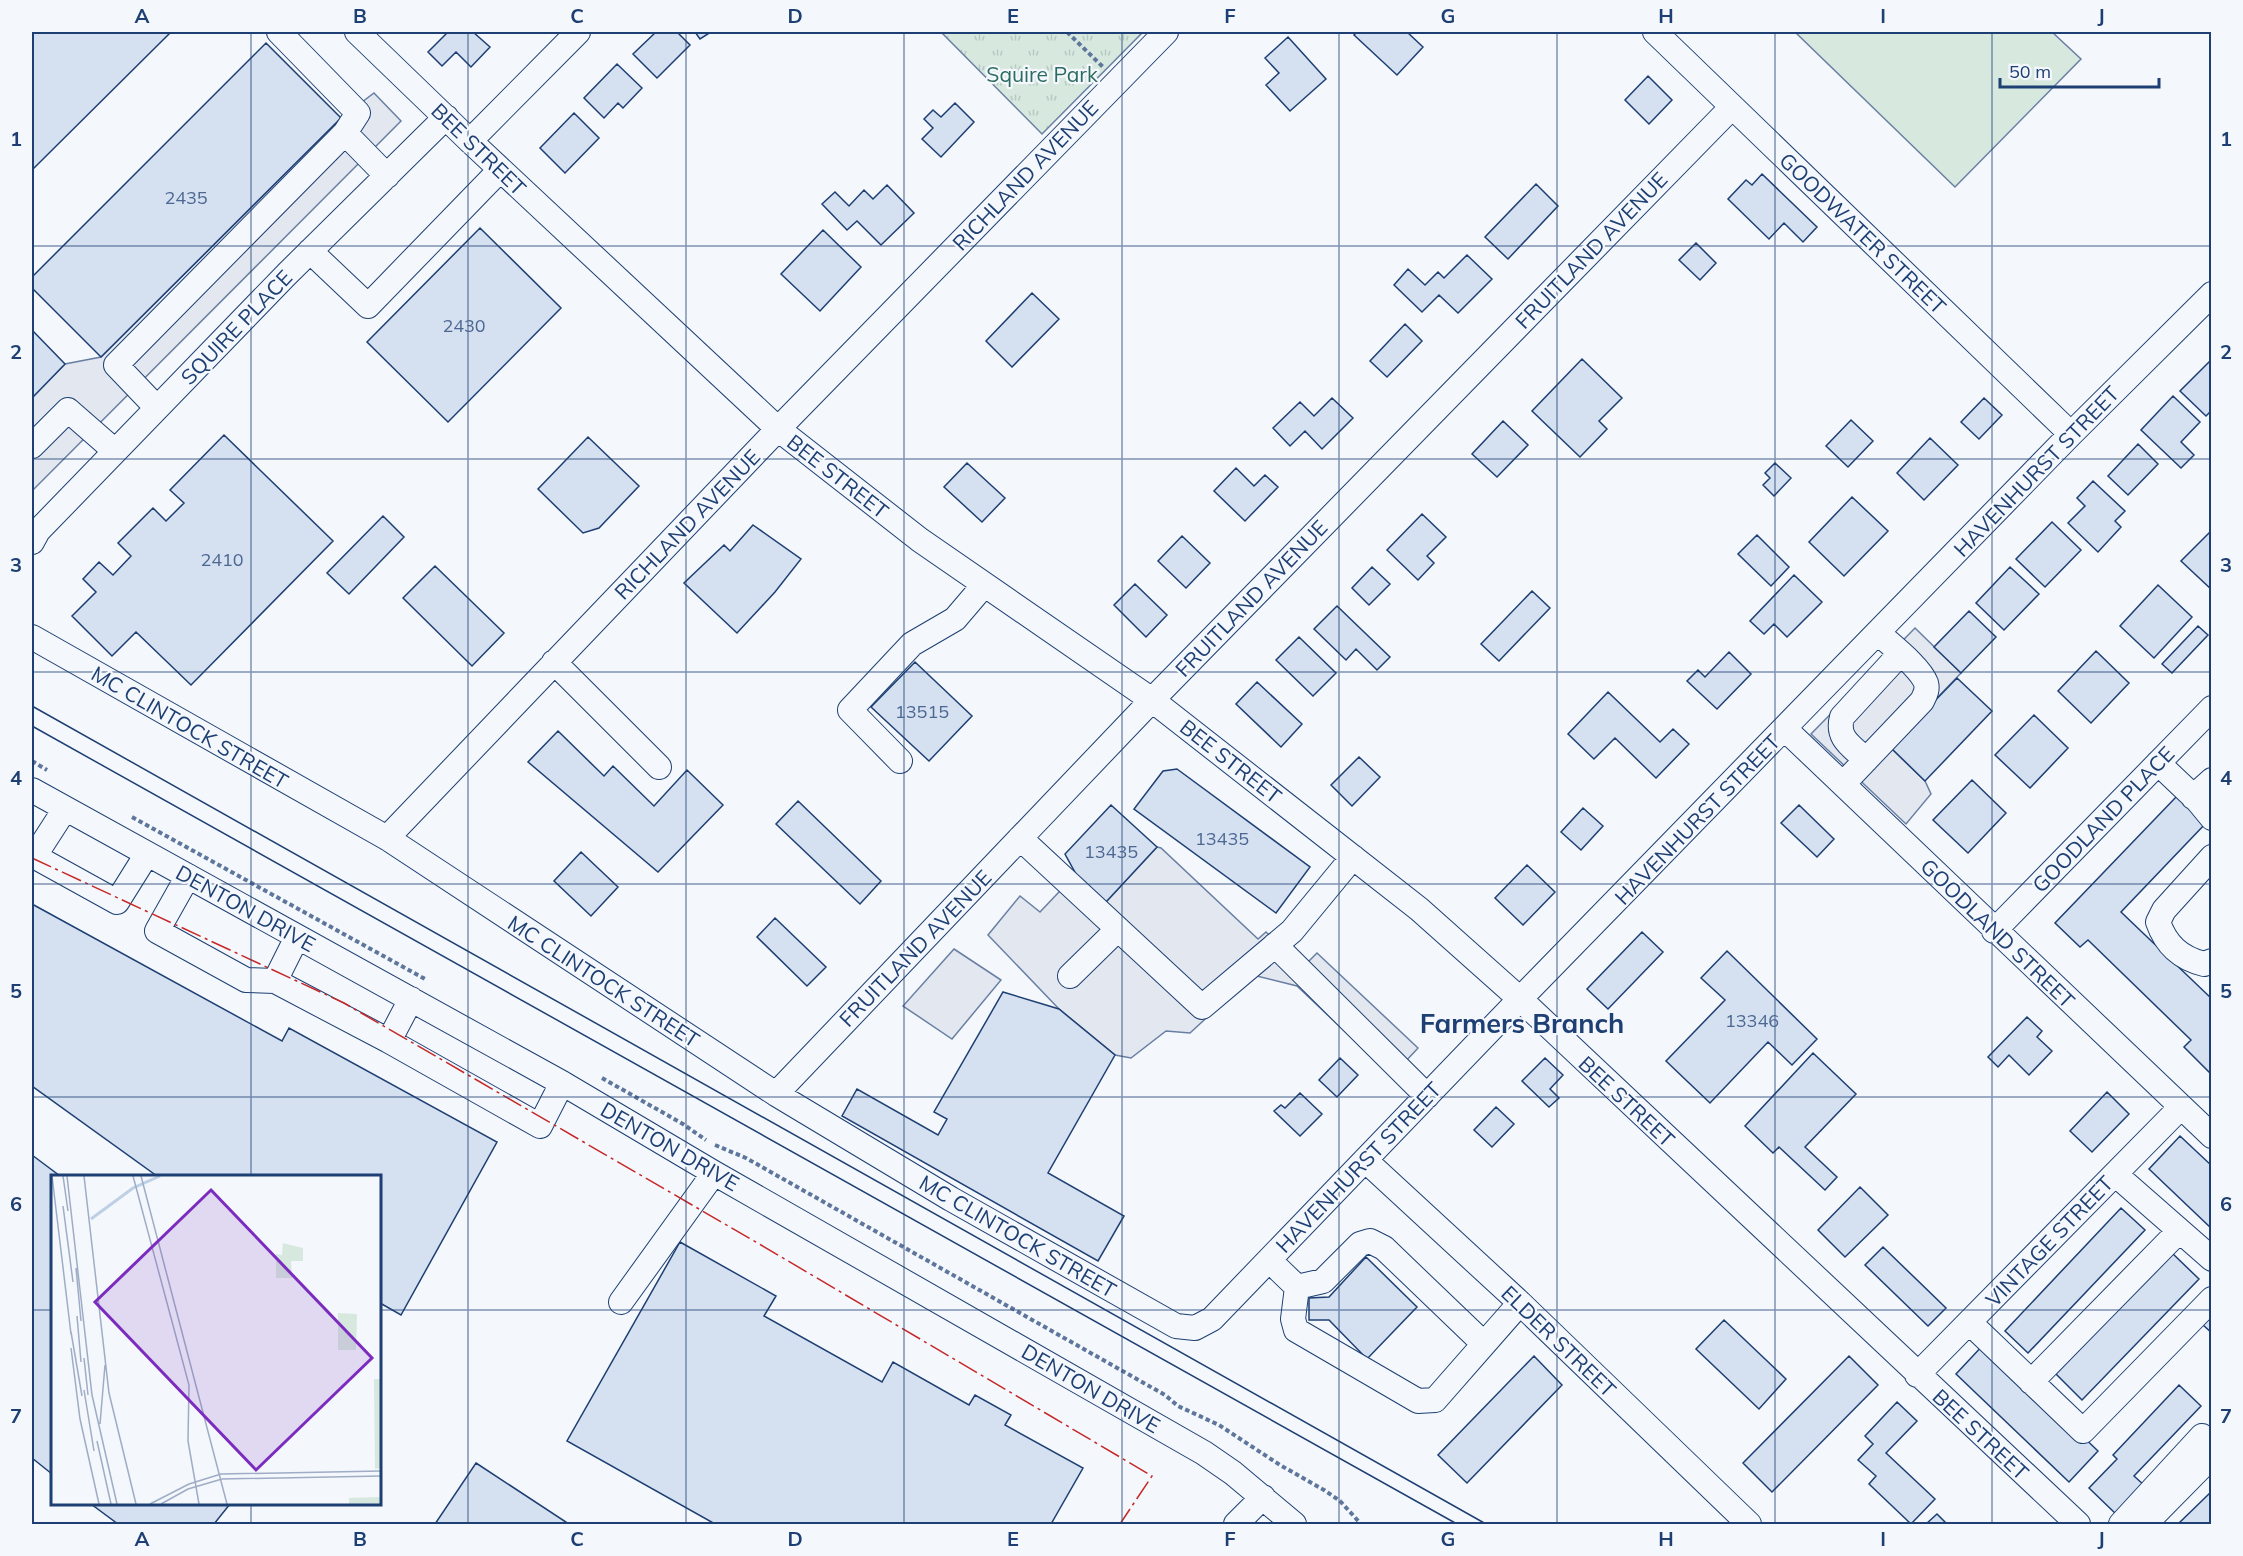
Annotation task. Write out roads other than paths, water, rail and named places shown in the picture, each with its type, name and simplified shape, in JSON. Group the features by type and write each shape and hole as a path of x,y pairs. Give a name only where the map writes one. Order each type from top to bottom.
{"street":[{"path":"157,408 116,365 345,133 358,113 279,32"},
{"name":"BEE STREET","path":"360,32 500,170 778,429 920,540 1152,700 1419,909 1520,999 1917,1375 2078,1524"},
{"path":"470,141 578,32"},
{"name":"RICHLAND AVENUE","path":"387,838 778,429 1166,32"},
{"name":"GOODWATER STREET","path":"1655,32 2071,434"},
{"name":"FRUITLAND AVENUE","path":"776,1094 1152,700 1732,107"},
{"name":"SQUIRE PLACE","path":"33,533 310,251 447,117"},
{"path":"345,133 387,176"},
{"path":"310,251 368,306 500,170"},
{"name":"HAVENHURST STREET","path":"1176,1326 1195,1328 1212,1319 1520,999 2071,434 2211,294"},
{"path":"32,446 68,410 115,452"},
{"path":"900,761 850,710 912,644 955,619 984,585"},
{"path":"1842,784 1922,701 1927,691 1926,683 1920,673 1878,633"},
{"name":"MC CLINTOCK STREET","path":"32,637 387,838 776,1094 951,1199 1176,1326"},
{"path":"1866,760 1843,737 1839,728 1842,717 1900,654"},
{"path":"554,662 659,766"},
{"name":"GOODLAND PLACE","path":"1995,931 2211,708"},
{"name":"GOODLAND STREET","path":"1785,729 2181,1107 2208,1127"},
{"path":"2158,763 2211,818"},
{"path":"2193,797 2211,780"},
{"name":"DENTON DRIVE","path":"32,790 562,1083 714,1173 1204,1453 1263,1497 1294,1524"},
{"path":"65,808 33,856 117,902 147,854"},
{"path":"1020,838 1202,1007 1292,931 1353,857"},
{"path":"2211,857 2164,910 2158,922 2163,936 2176,951 2190,960 2204,964 2211,961"},
{"path":"188,876 157,932 246,980 275,981 540,1125 562,1083"},
{"path":"1070,976 1118,929"},
{"path":"275,981 297,937"},
{"path":"1275,945 1427,1096"},
{"path":"389,1041 411,999"},
{"name":"VINTAGE STREET","path":"1917,1375 2181,1107"},
{"name":"ELDER STREET","path":"1365,1160 1520,1303 1749,1524"},
{"path":"621,1302 714,1173"},
{"path":"2115,1174 2211,1259"},
{"path":"2031,1382 2179,1231"},
{"path":"1297,1287 1323,1281 1360,1244 1370,1241 1384,1248 1483,1343"},
{"path":"1269,1260 1297,1287"},
{"path":"1297,1287 1293,1319 1296,1330 1418,1401 1435,1400 1520,1303"},
{"path":"1970,1323 2083,1431 2211,1299"},
{"path":"2121,1524 2207,1446"},
{"path":"2145,1524 2207,1446"},
{"path":"1236,1524 1263,1497"}],"tram line":[{"path":"32,706 1486,1524"},
{"path":"32,726 1457,1524"}],"district":[{"name":"Farmers Branch","path":"1522,1023"}],"park label":[{"name":"Squire Park","path":"1042,74"}]}
